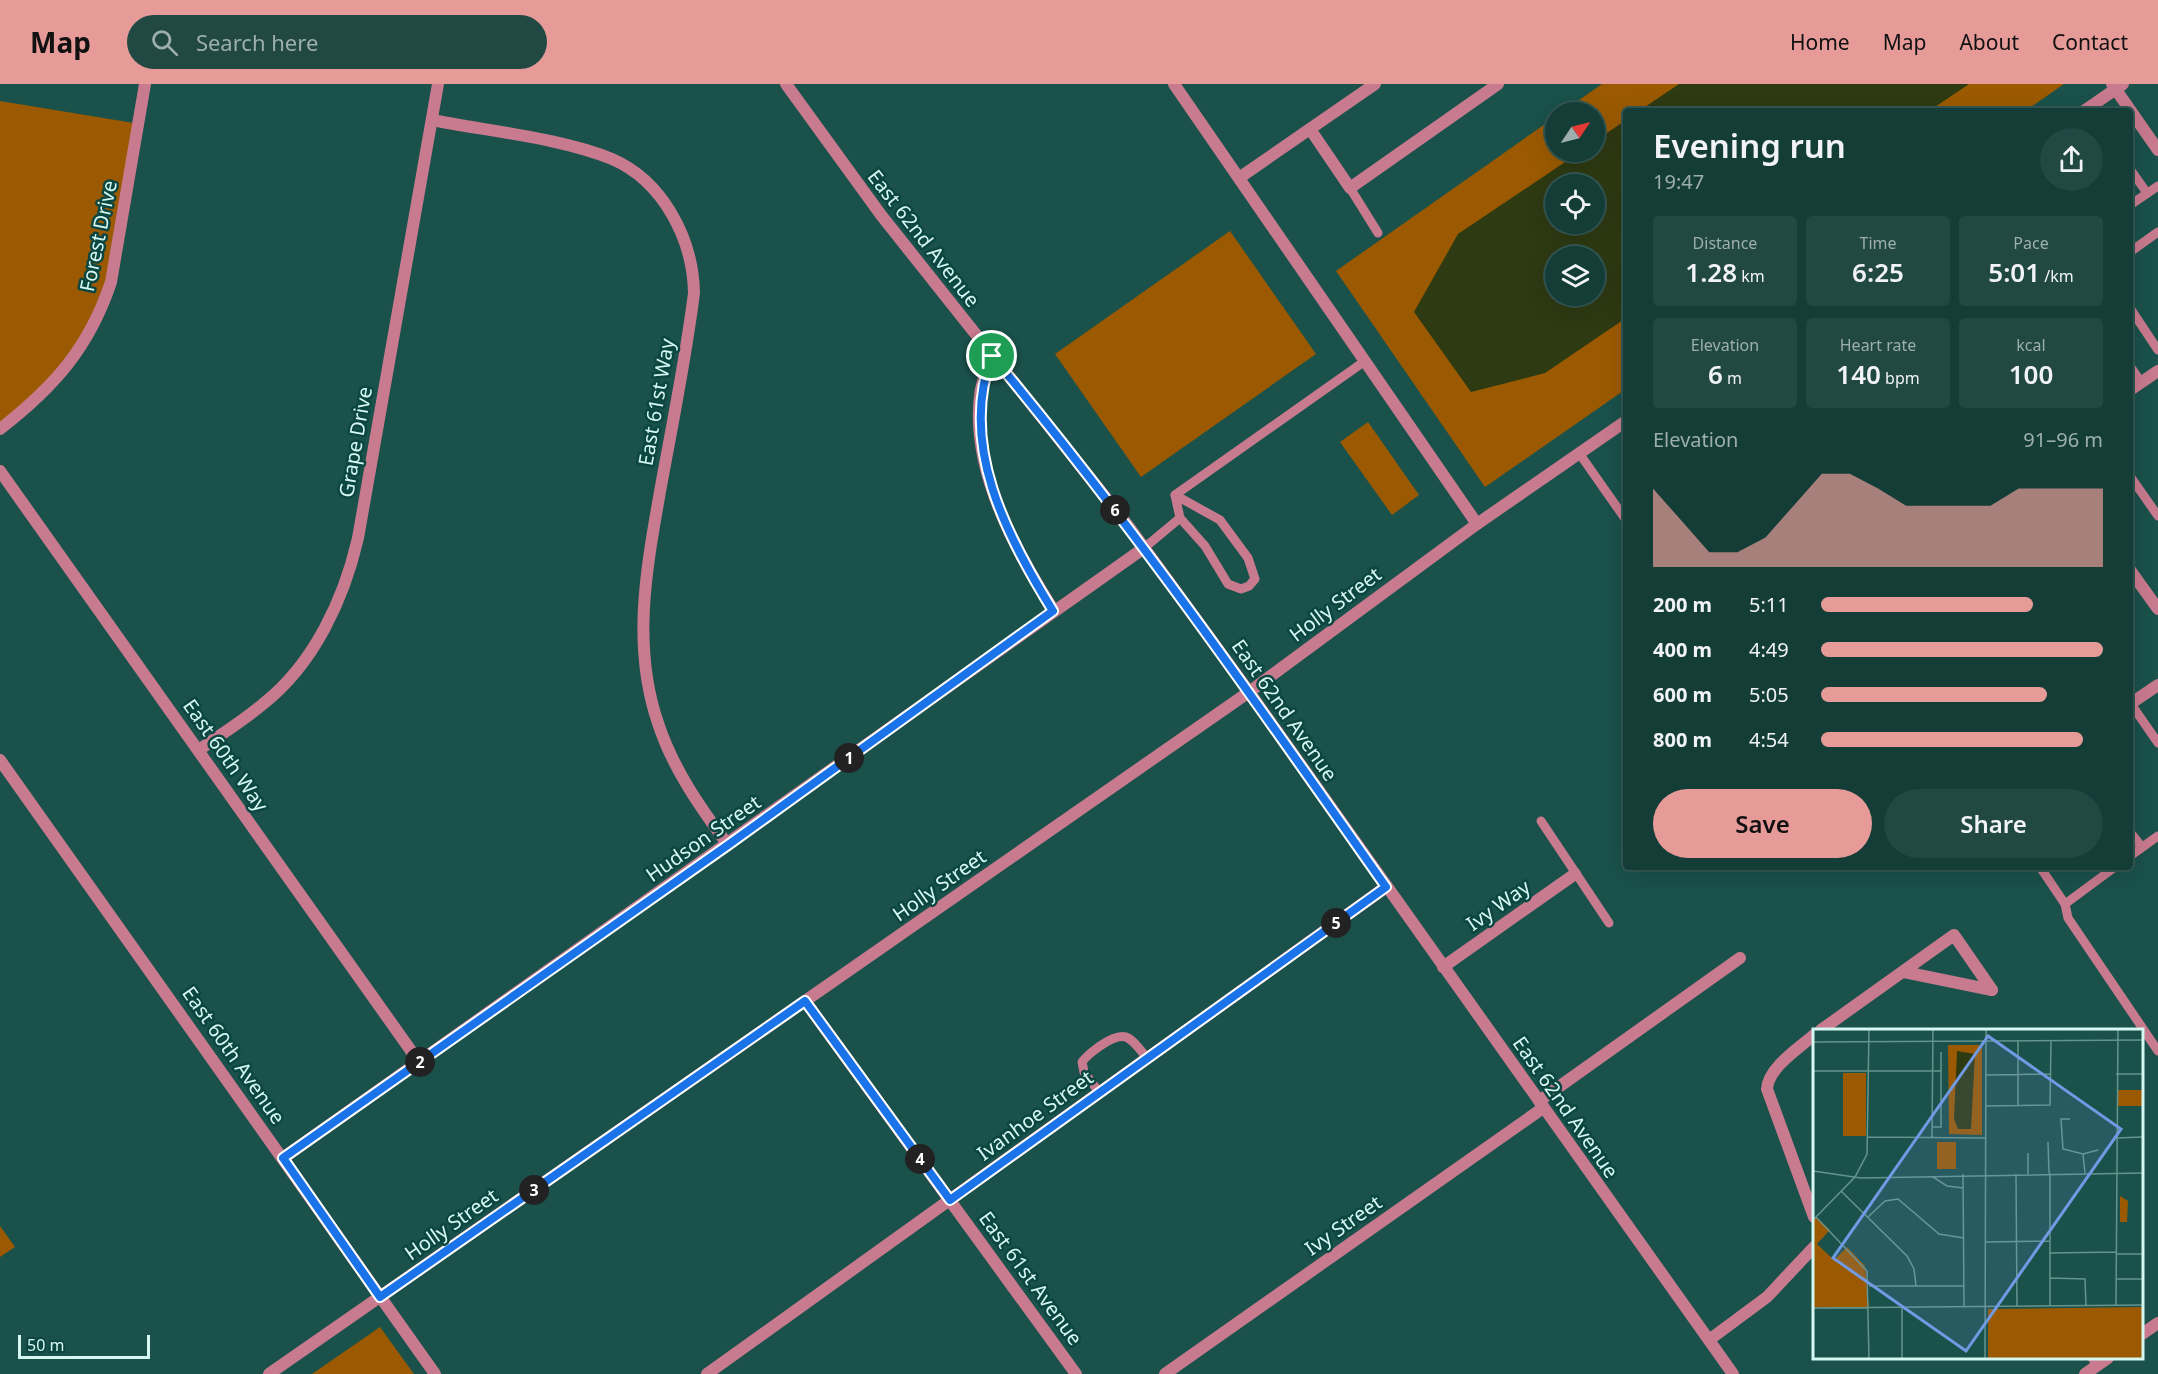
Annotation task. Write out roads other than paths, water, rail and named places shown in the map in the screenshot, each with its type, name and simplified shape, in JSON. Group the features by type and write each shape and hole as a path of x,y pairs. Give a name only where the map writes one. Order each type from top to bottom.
{"street":[{"name":"Forest Drive","path":"0,429 37,400 57,379 82,346 103,304 111,282 145,84"},
{"name":"Grape Drive","path":"199,750 277,691 311,650 343,589 358,538 438,84"},
{"name":"East 62nd Avenue","path":"786,84 881,215 1144,548 1249,692 1733,1374"},
{"path":"1174,84 1477,524"},
{"path":"1239,178 1375,84"},
{"path":"1310,129 1350,188 1498,84"},
{"path":"2089,108 2117,86 2127,108"},
{"name":"East 61st Way","path":"432,120 584,149 613,160 650,185 669,210 682,234 692,267 694,293 646,568 642,618 643,659 652,704 672,760 702,809 728,845"},
{"path":"2135,127 2158,150"},
{"path":"992,356 980,396 983,451 995,497 1006,525 1031,575 1053,611"},
{"path":"2133,388 2158,371"},
{"name":"Holly Street","path":"269,1374 1249,692 1477,524 1623,423"},
{"name":"East 60th Way","path":"0,471 419,1062"},
{"name":"Hudson Street","path":"283,1158 728,845 1144,548"},
{"path":"2133,574 2158,609"},
{"path":"2133,702 2158,685"},
{"name":"East 60th Avenue","path":"0,760 435,1374"},
{"name":"Ivy Way","path":"1443,967 1575,874"},
{"name":"Ivanhoe Street","path":"707,1374 1386,887"},
{"path":"1822,1029 1954,934 1992,990 1904,972"},
{"name":"Ivy Street","path":"1165,1374 1541,1105 1740,958"},
{"name":"East 61st Avenue","path":"805,1001 1076,1374"},
{"path":"1813,1037 1772,1073 1767,1089 1813,1211"},
{"path":"1709,1340 1767,1297 1813,1249"},
{"path":"2143,1333 2158,1323"},
{"path":"2085,1374 2094,1361"}],"lane":[{"path":"2133,173 2147,193"},
{"path":"2133,203 2158,186"},
{"path":"1350,188 1378,233"},
{"path":"2133,250 2158,232"},
{"path":"2133,312 2158,350"},
{"path":"1175,495 1365,361"},
{"path":"2133,370 2141,382"},
{"path":"1579,453 1623,516"},
{"path":"2133,480 2158,516"},
{"path":"1175,495 1220,520 1248,558 1255,579 1249,586 1241,589 1228,584 1205,546 1180,518 1175,495"},
{"path":"1144,548 1180,518"},
{"path":"2133,708 2158,743"},
{"path":"1541,821 1609,923"},
{"path":"2133,836 2142,848"},
{"path":"2133,854 2158,836"},
{"path":"2042,870 2066,904 2068,918 2158,1051"},
{"path":"2066,904 2111,870"},
{"path":"1100,1092 1084,1072 1082,1062 1086,1056 1114,1037 1122,1035 1131,1038 1147,1059"}]}
